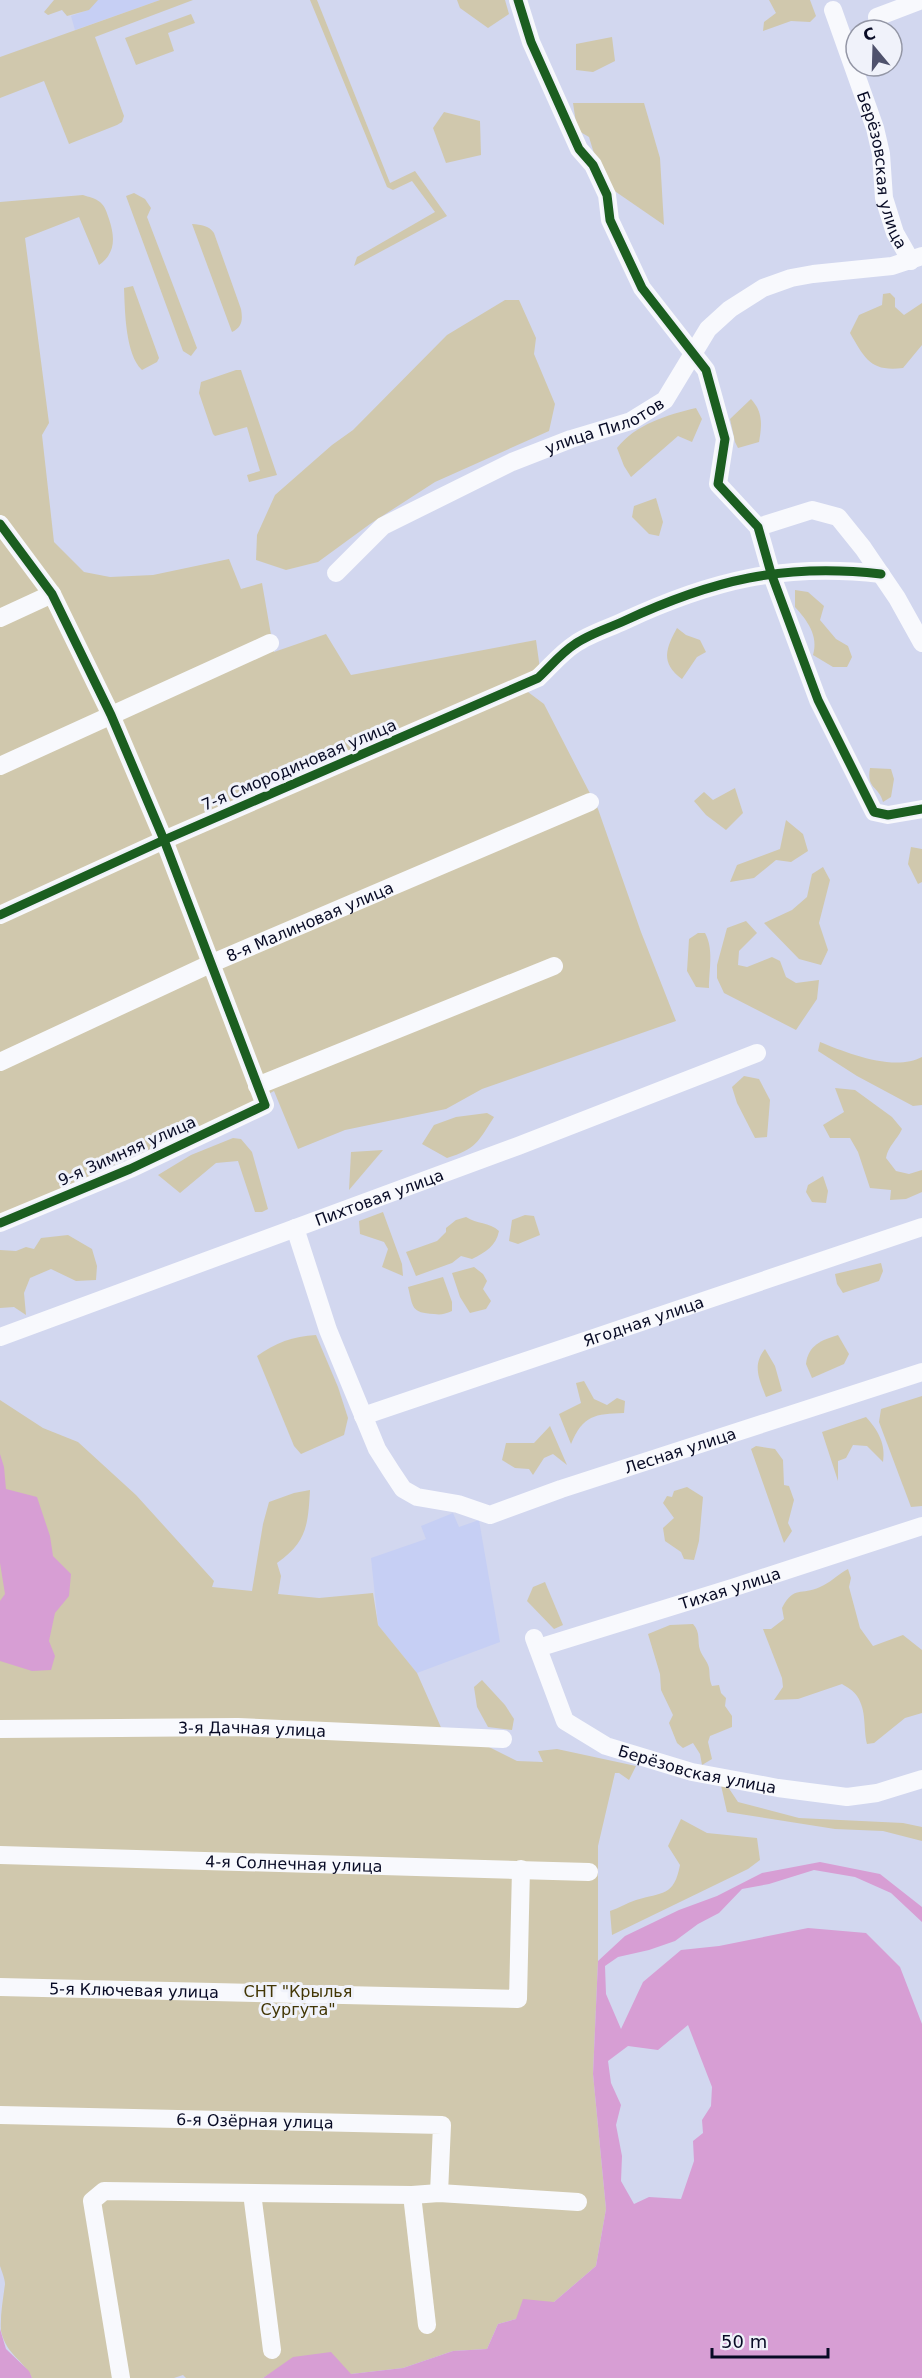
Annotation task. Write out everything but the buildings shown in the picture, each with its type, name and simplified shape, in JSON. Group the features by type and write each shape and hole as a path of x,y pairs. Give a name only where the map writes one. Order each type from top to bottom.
{"street":[{"path":"518,0 531,42 579,149 593,165 607,195 610,220 642,288 706,370 725,439 718,484 758,527 771,573 818,700 874,812 888,815 922,808"},
{"path":"877,17 922,0"},
{"name":"Берёзовская улица","path":"833,10 874,128 880,154 884,198 892,224 916,258"},
{"name":"улица Пилотов","path":"336,573 383,526 512,462 571,439 631,421 665,400 708,329 730,309 763,288 813,274 892,266 916,258"},
{"path":"758,527 812,510 838,517 863,548 922,643"},
{"path":"0,524 52,594 111,715 164,840 257,1086 554,966"},
{"name":"7-я Смородиновая улица","path":"0,915 164,840 538,678 575,644 666,602 726,582 771,573 850,571 880,574"},
{"path":"0,618 52,594"},
{"path":"0,766 270,643"},
{"name":"8-я Малиновая улица","path":"0,1062 210,964 591,801"},
{"name":"Пихтовая улица","path":"0,1337 518,1146 757,1053"},
{"name":"9-я Зимняя улица","path":"0,1223 130,1169 265,1105 257,1086"},
{"name":"Ягодная улица","path":"363,1416 922,1227"},
{"name":"Лесная улица","path":"295,1228 328,1330 363,1416 377,1449 403,1489 417,1497 438,1503 458,1504 490,1515 561,1489 922,1372"},
{"name":"Тихая улица","path":"536,1643 735,1587 922,1526"},
{"name":"Берёзовская улица","path":"536,1643 565,1722 606,1746 692,1772 778,1788 847,1797 877,1793 922,1779"},
{"name":"3-я Дачная улица","path":"0,1729 238,1727 503,1739"},
{"name":"4-я Солнечная улица","path":"0,1855 589,1872"},
{"name":"5-я Ключевая улица","path":"0,1987 518,1999 521,1869"},
{"name":"6-я Озёрная улица","path":"0,2115 442,2125 439,2193"},
{"path":"121,2378 93,2201 104,2190 412,2195 439,2193 578,2202"},
{"path":"252,2193 272,2350"},
{"path":"412,2195 427,2325"}],"shaded area":[{"path":"85,0 160,0 75,30 71,16 88,10"},
{"path":"0,1454 6,1489 37,1497 50,1536 53,1556 71,1574 69,1596 55,1613 49,1641 55,1656 51,1670 32,1671 0,1661 0,1601 5,1594 0,1563"},
{"path":"453,1513 459,1527 479,1520 500,1642 417,1673 378,1625 371,1558 426,1539 421,1526"},
{"path":"820,1862 880,1874 922,1907 922,1922 891,1893 855,1877 814,1870 769,1884 742,1889 719,1913 698,1924 675,1941 618,1957 605,1966 606,1994 621,2029 643,1982 681,1950 719,1946 808,1928 866,1933 900,1967 922,2024 922,2378 263,2378 293,2357 331,2352 351,2374 403,2368 453,2351 487,2349 498,2324 516,2319 523,2299 554,2302 596,2266 606,2209 593,2074 598,1961 625,1936 679,1910 717,1896 762,1873","holes":["688,2025 712,2087 711,2106 702,2120 703,2133 693,2141 694,2161 681,2199 649,2197 634,2204 621,2181 622,2156 616,2125 621,2105 611,2083 608,2061 628,2046 658,2050"]},
{"path":"0,2329 6,2349 29,2371 32,2378 0,2378"}],"green space":[{"path":"54,0 98,0 89,10 67,16 62,10 48,15 44,12"},
{"path":"160,0 193,0 95,37 124,116 122,122 69,144 44,81 0,98 0,57"},
{"path":"310,0 317,0 390,183 415,171 447,216 354,266 357,257 435,212 412,181 393,190 387,187"},
{"path":"457,0 505,0 509,14 488,28 460,8"},
{"path":"769,0 810,0 816,16 810,22 791,21 763,31 764,22 776,13"},
{"path":"191,14 195,23 168,33 174,51 136,65 125,38"},
{"path":"612,37 615,61 593,72 576,70 576,44"},
{"path":"573,103 644,103 660,158 664,225 603,183 589,137 577,130"},
{"path":"444,112 480,121 481,155 446,163 433,128"},
{"path":"134,193 145,199 151,208 147,217 197,348 191,356 183,351 126,196"},
{"path":"83,195 102,204 111,226 113,244 109,255 99,265 79,217 25,238 49,423 42,435 54,542 84,572 110,577 153,575 229,559 241,589 262,583 274,652 326,634 351,675 536,640 540,669 528,692 544,704 598,809 641,932 676,1021 482,1089 446,1109 345,1130 298,1149 274,1091 245,1107 0,1216 0,202"},
{"path":"192,224 207,227 214,233 241,309 241,323 232,332"},
{"path":"133,286 159,358 157,362 142,370 132,354 126,319 124,288"},
{"path":"890,293 895,298 895,307 904,315 922,303 922,345 903,368 892,369 876,366 865,357 850,333 859,315 882,305 883,294"},
{"path":"505,300 519,300 536,338 534,354 555,404 549,431 435,482 370,524 318,562 286,570 256,560 257,535 275,495 332,445 353,430 447,335"},
{"path":"241,370 277,475 249,482 247,475 260,471 247,427 215,436 199,393 201,382"},
{"path":"751,399 761,419 759,442 738,448 730,419"},
{"path":"696,408 702,419 692,442 678,436 631,477 617,448 643,427"},
{"path":"656,498 663,522 659,536 649,534 632,517 634,506"},
{"path":"795,590 808,592 824,606 820,620 836,639 848,646 852,657 847,667 833,667 813,655 813,635 808,623 795,607"},
{"path":"677,628 686,635 700,640 706,652 697,657 682,679 670,667 667,655"},
{"path":"870,768 891,769 894,779 891,797 883,802 871,784"},
{"path":"735,788 743,813 726,830 706,815 694,801 704,792 713,800"},
{"path":"786,820 803,834 808,851 791,862 776,860 754,878 730,882 737,865 780,849"},
{"path":"911,847 922,849 922,882 918,884 908,864"},
{"path":"823,867 830,880 819,923 828,950 821,965 799,959 764,923 792,910 807,897 812,874"},
{"path":"746,921 757,933 739,951 738,965 747,967 772,957 780,961 786,977 796,983 819,980 817,999 796,1030 724,993 717,978 717,965 727,928"},
{"path":"698,933 705,933 708,939 709,988 696,987 687,971 689,939"},
{"path":"820,1042 857,1056 885,1062 898,1063 922,1057 922,1105 913,1106 857,1076 818,1051"},
{"path":"744,1076 759,1079 770,1100 767,1137 755,1138 737,1103 732,1087"},
{"path":"835,1088 855,1090 892,1117 902,1129 886,1158 896,1171 909,1174 922,1170 922,1192 906,1199 890,1200 891,1190 870,1188 858,1152 850,1138 830,1138 823,1125 844,1112"},
{"path":"487,1113 494,1117 480,1139 464,1151 447,1158 422,1144 434,1125 456,1117"},
{"path":"233,1138 241,1139 252,1152 268,1209 262,1212 255,1212 238,1161 216,1163 180,1193 158,1175 191,1155"},
{"path":"383,1150 349,1190 351,1152"},
{"path":"823,1176 828,1191 826,1203 812,1202 806,1192 808,1185"},
{"path":"383,1212 402,1264 403,1276 382,1267 388,1249 384,1242 360,1234 359,1221"},
{"path":"525,1215 534,1216 540,1235 518,1244 509,1241 512,1220"},
{"path":"466,1217 499,1231 493,1245 472,1259 461,1256 452,1263 416,1276 406,1252 437,1241 446,1232 446,1228 456,1220"},
{"path":"68,1235 92,1249 97,1266 96,1280 76,1281 51,1269 30,1278 24,1293 26,1315 14,1307 0,1308 0,1250 16,1251 26,1247 34,1249 41,1238"},
{"path":"881,1263 883,1271 879,1281 843,1293 837,1284 835,1274"},
{"path":"474,1267 483,1274 487,1281 483,1289 491,1301 486,1309 470,1313 460,1297 452,1273"},
{"path":"443,1277 452,1302 452,1311 445,1314 426,1313 414,1308 408,1287"},
{"path":"316,1335 338,1387 348,1418 344,1435 301,1454 294,1446 257,1356 285,1341"},
{"path":"838,1335 849,1354 844,1364 812,1378 806,1364 810,1352 821,1341"},
{"path":"765,1349 775,1366 782,1391 766,1397 758,1372 759,1361"},
{"path":"584,1381 594,1399 607,1405 617,1398 625,1401 624,1413 605,1414 591,1418 580,1427 571,1444 559,1414 581,1403 576,1383"},
{"path":"922,1396 922,1506 911,1507 879,1422 881,1409"},
{"name":"CНТ \"Крылья Сургута\"","path":"0,1400 43,1428 78,1442 136,1495 214,1581 212,1587 252,1591 269,1502 310,1490 304,1532 295,1548 277,1563 281,1576 278,1594 319,1598 373,1593 378,1625 417,1673 447,1741 483,1744 517,1761 543,1762 538,1751 557,1749 636,1766 629,1780 615,1773 598,1846 598,1961 593,2074 606,2209 596,2266 554,2302 516,2319 498,2324 487,2349 453,2351 403,2368 351,2374 271,2373 263,2378 186,2378 183,2375 174,2378 32,2378 7,2346 1,2331 5,2284 0,2266"},
{"path":"866,1417 880,1438 884,1455 883,1462 867,1446 853,1445 846,1458 838,1461 838,1481 822,1432"},
{"path":"550,1426 567,1465 553,1454 544,1458 533,1475 529,1469 515,1468 502,1460 506,1443 534,1443"},
{"path":"756,1446 775,1449 783,1460 784,1485 789,1486 794,1500 788,1523 792,1531 784,1543 751,1449"},
{"path":"687,1487 703,1497 699,1541 694,1560 684,1559 681,1552 665,1541 663,1528 674,1518 663,1503 667,1496 672,1497 674,1491"},
{"path":"848,1569 851,1578 849,1587 860,1628 873,1646 903,1635 922,1650 922,1713 905,1718 874,1743 867,1744 864,1714 860,1702 854,1692 842,1684 798,1699 774,1700 783,1687 782,1678 763,1629 771,1629 784,1619 782,1608 790,1596 824,1585"},
{"path":"545,1582 563,1625 554,1629 527,1601 533,1587"},
{"path":"693,1624 698,1634 700,1650 708,1666 712,1686 719,1685 721,1693 726,1698 725,1706 732,1716 732,1727 710,1736 708,1742 712,1759 702,1765 700,1754 693,1743 683,1748 677,1743 669,1723 673,1715 661,1690 660,1674 648,1634 670,1625"},
{"path":"482,1680 505,1705 514,1719 512,1730 488,1727 477,1707 474,1687"},
{"path":"718,1772 738,1802 799,1818 903,1823 922,1827 922,1841 883,1831 835,1829 727,1812"},
{"path":"681,1819 707,1833 757,1838 760,1860 748,1869 612,1935 610,1911 636,1900 666,1892 674,1883 680,1865 668,1846"}],"cycle path":[{"path":"518,0 531,42 579,149 593,165 607,195 610,220 642,288 706,370 725,439 718,484 758,527 771,573 818,700 874,812 888,815 922,809"},
{"path":"0,524 52,594 111,715 164,840 265,1105 130,1169 0,1223"},
{"path":"0,915 164,840 538,678 581,640 656,607 718,585 780,573 845,571 881,574"}]}
